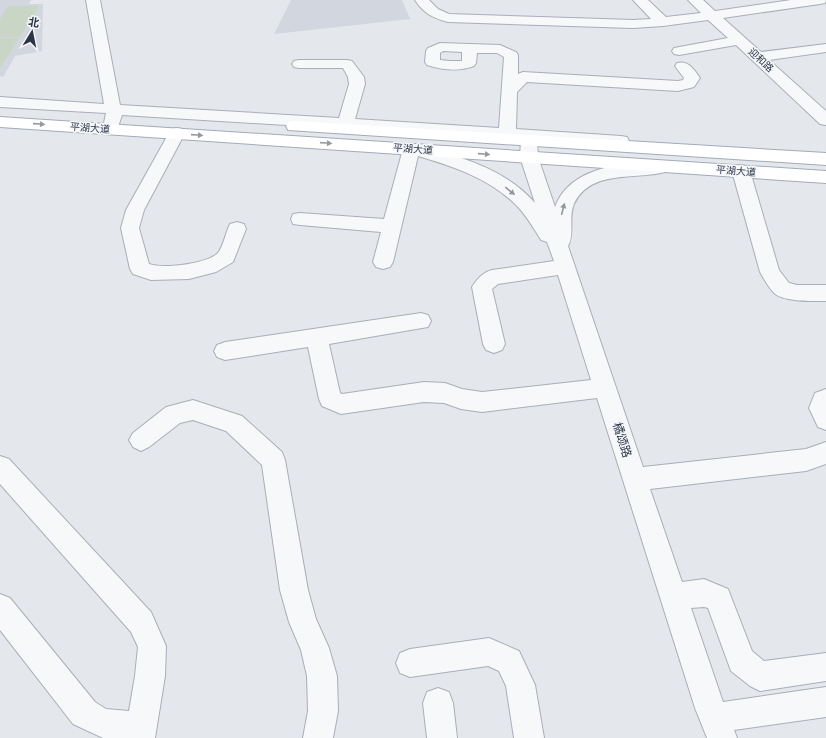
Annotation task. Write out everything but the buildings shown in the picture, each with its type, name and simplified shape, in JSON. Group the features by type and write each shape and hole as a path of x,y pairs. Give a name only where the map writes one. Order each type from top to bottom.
{"main road":[{"name":"平湖大道","path":"0,107 112,118 826,159"},
{"name":"平湖大道","path":"0,122 112,118 177,133 411,149 518,142 681,167 826,177"}],"street":[{"path":"93,0 112,118"},
{"path":"422,0 429,11 437,15 460,19 633,24 663,22 820,0"},
{"path":"640,0 663,22"},
{"name":"迎和路","path":"695,0 826,120"},
{"path":"510,90 523,77 678,86 689,84 692,78 680,58 739,40"},
{"path":"470,48 500,49 511,55 510,90 518,142"},
{"path":"758,57 825,49"},
{"path":"299,64 348,64 356,76 357,84 346,124"},
{"path":"0,102 112,118 346,124 518,142 826,154"},
{"path":"177,133 135,210 130,228 140,269 151,273 188,272 209,267 226,257 237,228"},
{"name":"橘颂路","path":"518,142 565,265 718,728"},
{"path":"383,262 411,149 478,170 501,183 520,199 536,218 551,239 565,265"},
{"path":"565,265 561,219 565,202 577,188 596,177 620,170 681,167"},
{"path":"741,171 770,272 782,289 798,293 826,293"},
{"path":"300,219 391,226"},
{"path":"494,344 482,287 492,277 565,265"},
{"path":"225,351 421,321"},
{"path":"317,337 330,399 341,404 424,392 445,392 462,399 482,402 605,388"},
{"path":"826,399 823,400 820,408 826,420"},
{"path":"141,440 174,414 193,410 234,424 273,460 294,590 302,622 315,648 322,676 323,711 318,738"},
{"path":"635,479 806,460 826,453"},
{"path":"0,467 140,622 152,646 150,676 141,732 97,722 84,713 0,608"},
{"path":"674,597 704,592 718,599 741,661 760,676 826,666"},
{"path":"410,663 489,652 509,661 520,685 529,738"},
{"path":"718,728 826,702"},
{"path":"438,703 442,738"}],"shaded area":[{"path":"0,0 31,0 29,4 43,4 42,51 15,56 3,77 0,76"},
{"path":"291,0 402,0 410,19 274,34"}],"green space":[{"path":"8,6 39,6 20,37 0,37 0,19"},
{"path":"0,38 19,38 0,68"}]}
